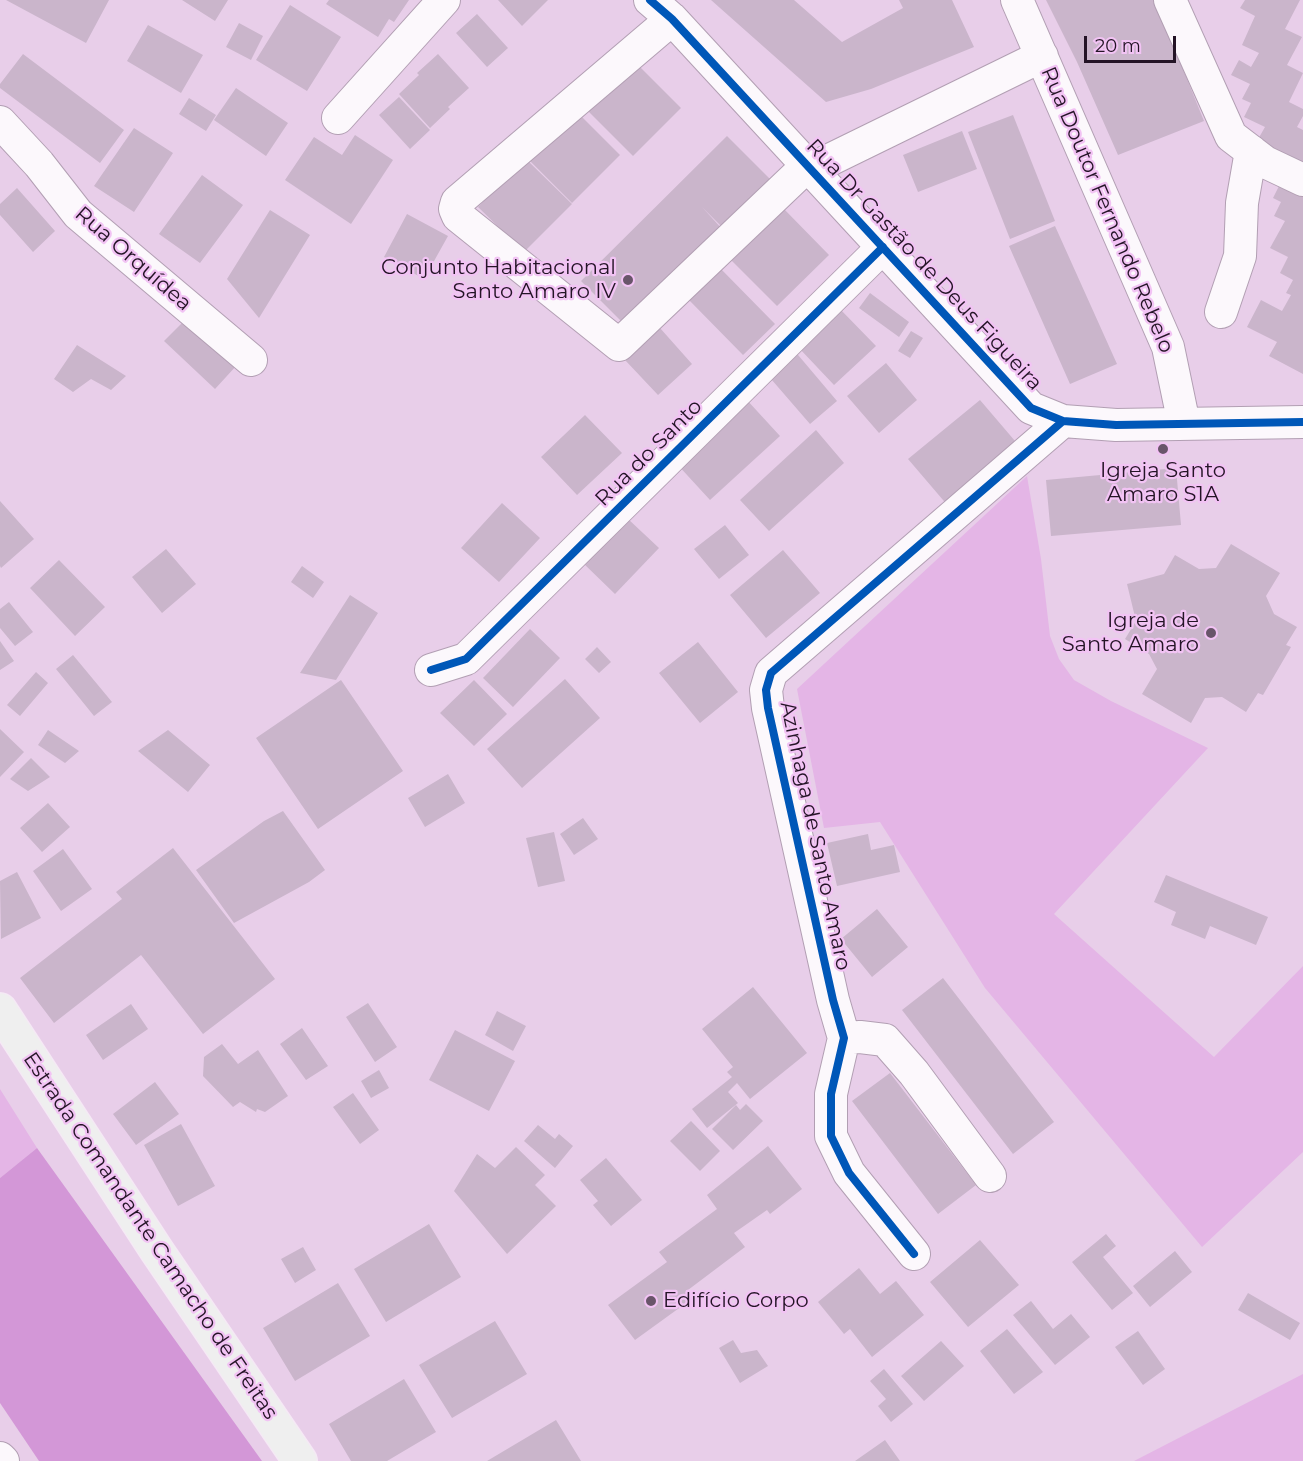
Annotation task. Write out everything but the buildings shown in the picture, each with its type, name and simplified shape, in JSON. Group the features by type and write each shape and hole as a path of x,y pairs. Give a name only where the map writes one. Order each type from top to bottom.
{"main road":[{"name":"Estrada Comandante Camacho de Freitas","path":"0,1010 157,1251 300,1461"}],"street":[{"path":"338,118 444,0"},
{"name":"Rua Doutor Fernando Rebelo","path":"1017,0 1168,347 1184,424"},
{"path":"1170,0 1231,136 1265,162 1303,180"},
{"path":"661,10 457,202 455,209 458,216 620,345 809,167 1042,57"},
{"name":"Rua Dr Gastão de Deus Figueira","path":"661,10 1031,408 1063,421 1116,425 1303,422"},
{"name":"Rua Orquídea","path":"0,122 39,164 78,214 251,360"},
{"path":"1221,312 1240,256 1242,203 1251,151"},
{"name":"Rua do Santo","path":"431,670 466,659 883,247"},
{"name":"Azinhaga de Santo Amaro","path":"914,1254 849,1173 831,1136 831,1094 844,1038 830,989 768,708 766,690 771,673 1063,421"},
{"path":"844,1038 860,1036 885,1040 914,1073 990,1176"}],"shaded area":[{"path":"1027,476 1041,559 1050,636 1059,659 1074,680 1111,701 1208,748 1054,914 1214,1057 1303,966 1303,1152 1202,1247 985,988 880,822 824,828 797,689"},
{"path":"0,1089 37,1148 0,1178"},
{"path":"37,1148 262,1461 39,1461 0,1403 0,1178"},
{"path":"1303,1374 1303,1461 1134,1461"}],"cycle path":[{"path":"650,0 672,19 1031,408 1063,421 1116,425 1303,422"},
{"path":"431,670 466,659 883,247"},
{"path":"914,1254 849,1173 831,1136 831,1094 844,1038 833,1000 768,708 766,690 771,673 1063,421"}],"place":[{"name":"Conjunto Habitacional Santo Amaro IV","path":"628,280"},
{"name":"Igreja Santo Amaro S1A","path":"1163,449"},
{"name":"Igreja de Santo Amaro","path":"1211,633"},
{"name":"Edifício Corpo","path":"651,1301"}]}
